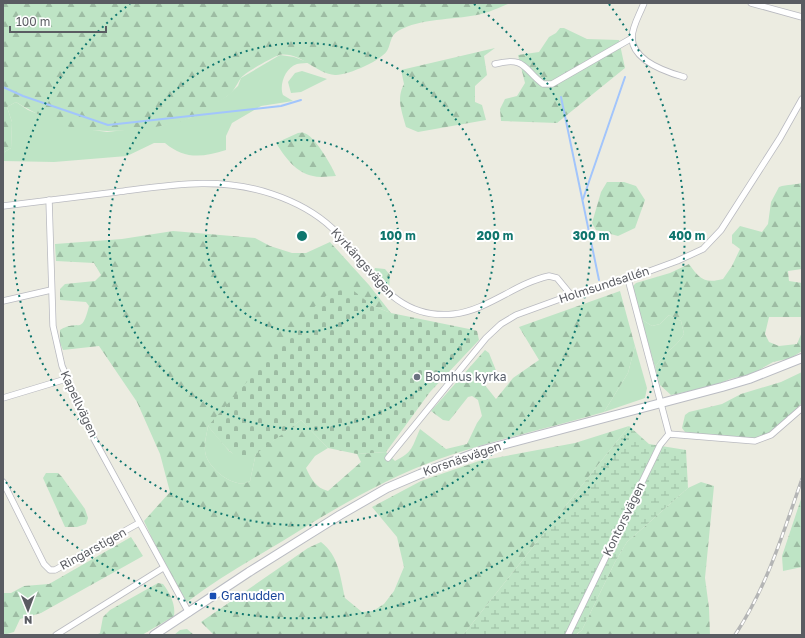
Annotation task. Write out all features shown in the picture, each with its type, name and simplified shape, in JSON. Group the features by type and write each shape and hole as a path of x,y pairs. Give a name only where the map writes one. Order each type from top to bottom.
{"street":[{"path":"644,3 634,28 632,38 635,48 645,59 659,68 684,77"},
{"path":"751,3 802,17"},
{"path":"496,64 512,61 520,63 527,67 543,84 552,84 632,38"},
{"name":"Holmsundsallén","path":"388,458 494,330 516,315 571,295 628,279 688,256 710,243 725,224 780,138 802,100"},
{"name":"Kyrkängsvägen","path":"3,206 191,183 235,184 274,194 316,215 331,227 344,241 389,294 399,302 415,310 444,314 463,312 549,276 558,278 571,295"},
{"name":"Kapellvägen","path":"49,200 51,290 55,340 66,379 94,439 163,568 189,613"},
{"path":"628,279 669,434 755,441 771,435 802,408"},
{"path":"3,301 51,290"},
{"name":"Korsnäsvägen","path":"154,635 340,514 387,488 482,450 749,379 802,358"},
{"path":"3,398 66,379"},
{"name":"Kontorsvägen","path":"568,635 660,445 669,434"},
{"name":"Ringarstigen","path":"3,482 44,564 50,570 56,570 139,523"},
{"path":"56,635 163,568"}],"green space":[{"path":"3,3 511,3 481,14 427,22 407,27 393,35 388,49 380,58 356,70 340,75 328,74 294,56 279,55 247,73 241,78 231,93 199,114 163,126 114,131 97,131 70,127 35,113 16,102 7,107 12,122 11,148 3,153"},
{"path":"560,28 564,28 587,39 619,40 625,68 557,123 501,121 500,109 505,99 517,96 525,83 518,55 539,52 549,37 556,33"},
{"path":"495,48 484,56 487,75 475,86 475,102 482,105 486,120 418,132 406,127 400,105 400,95 404,84 401,70"},
{"path":"280,55 294,57 310,63 293,66 284,77 282,86 283,95 293,101 261,106 232,123 226,136 226,150 194,156 180,152 165,143 154,143 127,156 54,162 3,161 3,153 11,148 12,122 7,107 16,102 28,110 71,127 107,132 160,126 190,118 227,96 238,86 241,78"},
{"path":"302,71 327,79 301,92 291,93 288,82 295,73"},
{"path":"298,133 304,133 313,139 331,165 336,176 319,177 301,172 287,159 276,143"},
{"path":"607,182 624,182 636,186 645,200 635,228 618,236 596,230 592,223 601,192"},
{"path":"802,183 802,269 788,271 789,281 802,283 802,317 769,317 765,334 769,342 779,346 797,344 802,332 802,351 791,358 773,362 752,374 730,379 714,386 671,395 660,385 655,367 684,334 681,321 669,315 660,324 652,326 641,319 632,287 636,283 670,273 689,264 703,279 711,281 723,279 732,266 740,249 732,243 732,235 740,226 762,232 768,224 771,202 779,187"},
{"path":"173,231 255,238 270,246 292,253 306,253 330,242 369,285 391,313 373,306 362,298 208,426 205,451 210,464 222,476 237,483 250,481 256,453 301,420 328,448 315,456 306,468 314,482 320,488 328,491 361,462 357,454 386,452 395,461 409,452 420,429 446,449 467,444 482,416 478,400 472,396 468,397 449,421 443,420 431,411 485,350 489,353 497,373 492,382 489,380 484,384 496,399 513,378 539,360 519,327 620,291 635,346 628,373 604,412 459,452 398,476 358,496 319,519 209,586 187,602 165,566 144,521 170,492 160,454 137,402 99,346 63,350 60,343 60,330 82,324 89,306 86,302 60,300 60,289 65,284 95,281 101,275 94,263 56,261 55,244 122,239"},
{"path":"375,268 385,269 390,275 389,290 374,272"},
{"path":"350,288 373,306 391,313 474,330 477,331 479,340 430,392 386,452 357,454 328,448 301,420 245,462 239,459 225,446 208,426 307,314 329,293"},
{"path":"669,315 681,321 684,334 655,367 641,319 652,326 660,324"},
{"path":"635,346 647,388 645,398 604,412 628,373"},
{"path":"802,372 802,403 780,425 765,436 747,439 725,438 685,432 682,428 685,415 689,412 722,404 741,394 781,382"},
{"path":"208,426 229,451 245,461 256,453 250,481 237,483 229,480 222,476 210,464 205,451"},
{"path":"629,426 463,635 214,635 201,622 308,548 321,542 332,554 338,567 345,598 362,612 373,611 384,604 394,591 404,567 397,537 372,507 421,481 479,461 575,443"},
{"path":"629,426 649,444 686,450 688,488 627,542 615,562 582,630 575,635 463,635"},
{"path":"46,473 58,473 62,477 85,509 88,518 86,524 77,527 65,527 43,478"},
{"path":"701,482 714,486 705,578 709,608 710,635 576,635 582,630 615,562 627,542 688,488"},
{"path":"802,496 802,567 783,571 782,556"},
{"path":"131,537 143,556 41,613 20,619 14,632 3,635 3,593 11,593 24,586 49,584"},
{"path":"158,583 163,584 170,595 174,608 174,616 142,635 96,635 100,633 103,617 110,610"},
{"path":"187,629 194,635 174,635 180,630"}],"waterway":[{"path":"583,199 625,77"},
{"path":"3,87 23,96 108,125 281,106 301,100"},
{"path":"561,97 599,280"}],"railway":[{"path":"735,635 765,579 802,479"}],"place":[{"name":"Bomhus kyrka","path":"417,377"},
{"name":"Granudden","path":"213,596"}]}
